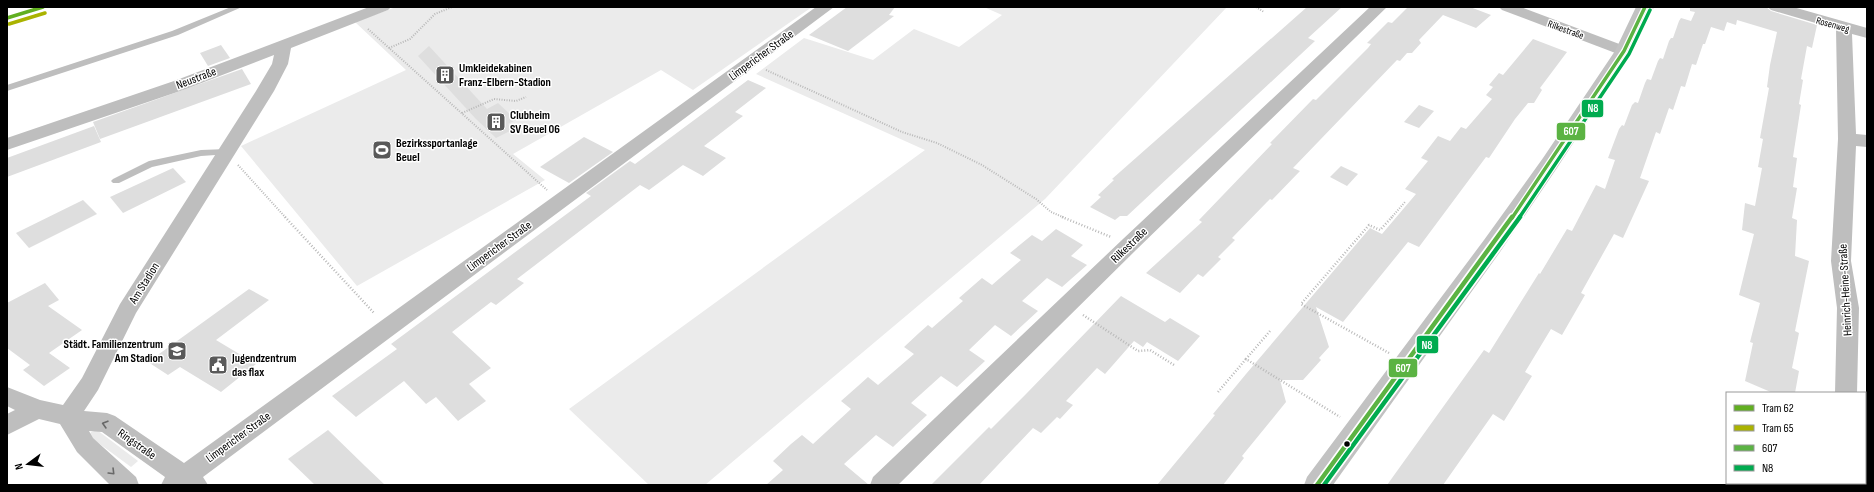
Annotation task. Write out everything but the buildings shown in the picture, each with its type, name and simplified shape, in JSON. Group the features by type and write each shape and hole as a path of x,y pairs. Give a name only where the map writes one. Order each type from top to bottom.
{"street":[{"name":"Neustraße","path":"7,144 180,84 383,7"},
{"name":"Limpericher Straße","path":"184,482 388,328 826,7"},
{"name":"Rilkestraße","path":"882,485 1130,244 1379,7"},
{"name":"Rilkestraße","path":"1507,7 1624,51"},
{"path":"1326,482 1360,429 1497,240 1580,119 1624,51 1645,7"},
{"name":"Rosenweg","path":"1776,7 1867,34"},
{"name":"Heinrich-Heine-Straße","path":"1844,27 1847,139 1841,261 1848,308 1848,362 1846,392"},
{"name":"Am Stadion","path":"69,417 90,384 127,310 227,152 280,64 284,44"},
{"path":"1847,139 1867,141"},
{"name":"Ringstraße","path":"7,396 37,409 69,417 107,423 184,482"},
{"path":"7,425 37,409"},
{"path":"69,417 85,445 127,485"}],"lane":[{"path":"7,88 175,33 225,10 238,7"},
{"path":"116,181 149,164 201,153 227,152"}],"path":[{"path":"389,48 410,39 435,14 452,7"},
{"path":"1256,7 1264,12"},
{"path":"356,18 560,202"},
{"path":"750,63 902,132 937,143 982,165 1036,200 1051,212 1130,244"},
{"path":"462,113 494,99 516,100 526,97"},
{"path":"227,152 388,328"},
{"path":"1405,202 1380,230 1369,225 1301,304 1407,363"},
{"path":"1067,306 1138,351 1150,350 1174,365"},
{"path":"1218,392 1270,331"},
{"path":"1246,359 1360,429"}],"shaded area":[{"name":"Bezirkssportanlage Beuel","path":"396,7 812,7 693,90 661,70 513,154 545,180 357,286 241,146 406,70 355,22"},
{"path":"984,7 1227,7 1045,199 705,485 649,485 569,409 925,150 756,74 804,38 873,60 914,29 959,47 1002,15"},
{"path":"97,430 138,461 131,467 89,436 91,432"}],"tram line":[{"name":"62","path":"7,18 43,7"},
{"name":"65","path":"9,24 45,13"}],"transit line":[{"name":"607","path":"1317,485 1492,246 1550,163 1624,51 1645,7"},
{"name":"N8","path":"1324,485 1497,250 1555,166 1629,54 1650,10"}],"place":[{"name":"Umkleidekabinen Franz-Elbern-Stadion","path":"445,75"},
{"name":"Clubheim SV Beuel 06","path":"496,122"},
{"name":"Bezirkssportanlage Beuel","path":"382,150"},
{"name":"Städt. Familienzentrum Am Stadion","path":"177,351"},
{"name":"Jugendzentrum das flax","path":"218,365"}]}
